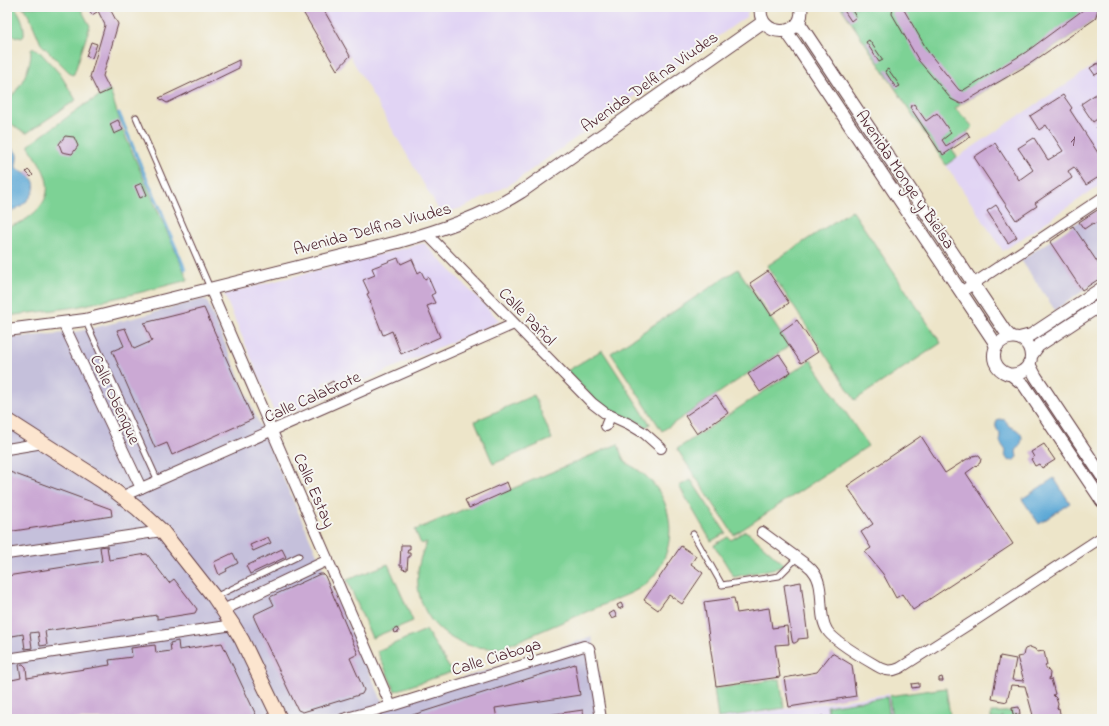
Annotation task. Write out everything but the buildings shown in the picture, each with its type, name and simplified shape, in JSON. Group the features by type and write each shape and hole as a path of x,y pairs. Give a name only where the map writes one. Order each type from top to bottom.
{"main road":[{"path":"7,420 123,496 162,531 214,597 233,625 242,640 280,719"}],"street":[{"path":"761,7 763,22 769,28 782,32 791,30 799,23 802,14 801,7"},
{"name":"Avenida Delfina Viudes","path":"7,330 85,320 426,234 477,216 504,203 527,188 763,22"},
{"name":"Avenida Monge y Bielsa","path":"799,23 1005,331 1015,338"},
{"name":"Avenida Monge y Bielsa","path":"786,31 993,340 996,347"},
{"path":"961,292 1102,198"},
{"name":"Calle Pañol","path":"426,234 598,408 608,421 637,428 651,438 661,448"},
{"name":"Calle Estay","path":"210,288 391,706"},
{"path":"1102,288 1031,335 1002,340 996,347 994,355 998,367 1004,372 1012,375 1024,385 1102,501"},
{"path":"1012,375 1022,372 1035,350 1044,342 1102,304"},
{"name":"Calle Obenque","path":"63,323 141,488"},
{"name":"Calle Calabrote","path":"123,496 514,324"},
{"path":"1015,338 1027,344 1029,347 1030,360 1036,377 1102,476"},
{"path":"7,449 43,443"},
{"path":"7,554 162,531"},
{"path":"762,532 813,571 818,581 825,624 829,633 883,670 889,671 895,670 906,664 1102,537"},
{"path":"223,610 328,560"},
{"path":"7,659 233,625"},
{"name":"Calle Ciaboga","path":"344,719 391,706 584,646 589,648 590,651 601,719"}],"lane":[{"path":"136,118 210,288"},
{"path":"85,320 158,481"},
{"path":"693,534 722,585 779,576 797,558"},
{"path":"214,597 299,556"}],"shaded area":[{"path":"300,7 747,7 748,12 746,17 514,182 464,207 441,214 350,56 337,70"},
{"path":"1099,62 1102,66 1102,184 1003,251 946,165"},
{"path":"1102,206 1102,278 1055,310 1021,260"},
{"path":"424,243 500,321 340,391 334,378 322,383 328,397 277,419 224,294"},
{"path":"203,299 207,301 260,426 383,703 592,637 607,719 7,719 7,338 76,332"},
{"path":"888,694 892,719 714,719"}],"green space":[{"path":"7,7 15,7 21,17 24,32 24,36 22,38 7,34"},
{"path":"23,7 80,7 90,26 74,74 72,75 41,44 30,18"},
{"path":"841,7 1099,7 1095,19 1031,63 955,109 973,127 967,132 970,137 952,149 957,157 946,165"},
{"path":"33,48 38,50 60,74 76,100 27,133 19,130 7,120 7,104 25,76 29,66 31,50"},
{"path":"110,90 123,131 188,280 76,307 7,316 7,227 22,222 28,218 42,205 46,196 47,188 44,172 29,145 81,107"},
{"path":"852,210 941,343 855,400 767,266"},
{"path":"738,269 789,346 662,431 611,353"},
{"path":"602,350 650,424 646,427 635,420 604,407 596,401 567,371"},
{"path":"811,360 868,446 734,535 677,449"},
{"path":"534,395 552,439 493,464 475,421"},
{"path":"618,444 625,462 644,474 651,481 662,497 667,509 670,534 668,547 658,570 650,580 635,591 506,646 483,648 463,643 445,634 432,621 422,604 418,585 419,564 427,542 421,544 415,530"},
{"path":"691,480 726,533 711,541 679,486"},
{"path":"745,531 786,566 734,577 714,545 728,537 731,540"},
{"path":"388,564 413,621 372,638 347,580"},
{"path":"426,630 452,672 395,691 377,651"},
{"path":"780,679 784,708 718,718 714,689"},
{"path":"946,688 950,716 930,719 892,719 889,696"},
{"path":"887,697 890,719 829,719 827,706"},
{"path":"1018,710 1019,719 1002,719 1002,716 1001,719 991,719 991,712"}],"water":[{"path":"7,147 16,153 16,168 30,176 34,182 35,188 29,199 18,208 7,213"},
{"path":"999,419 1005,420 1009,426 1020,432 1022,438 1020,446 1016,451 1017,457 1012,461 1007,459 1005,455 1006,451 1000,441 1000,434 996,426"},
{"path":"1054,478 1070,503 1039,524 1022,499"}],"waterway":[{"path":"119,113 185,269"}]}
